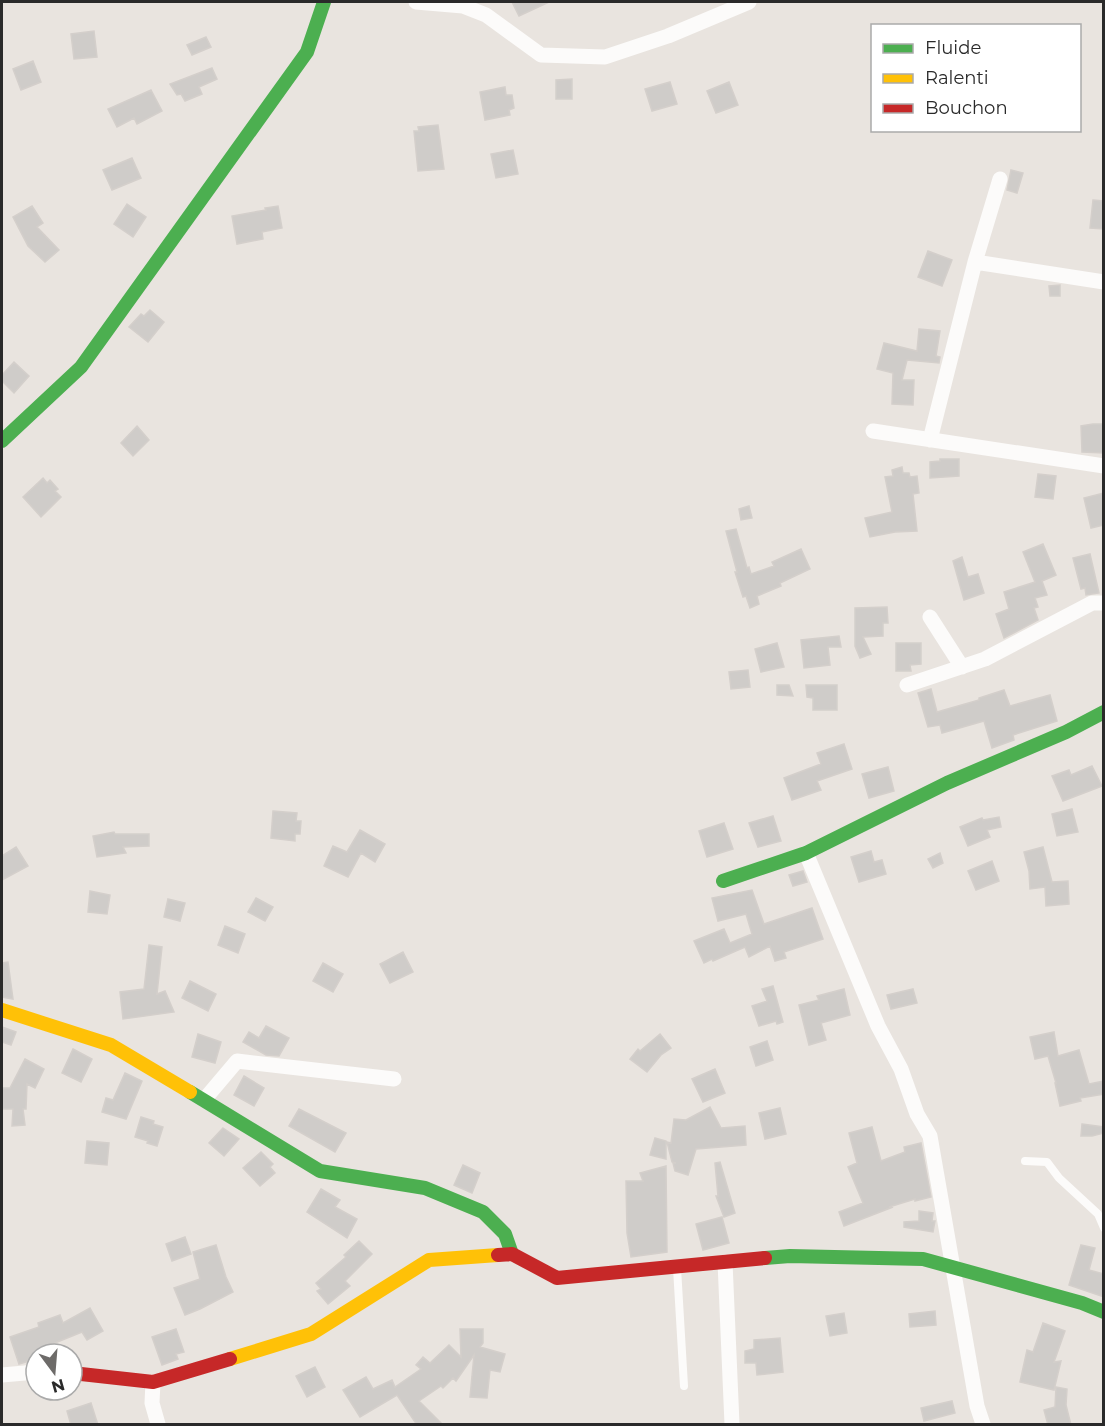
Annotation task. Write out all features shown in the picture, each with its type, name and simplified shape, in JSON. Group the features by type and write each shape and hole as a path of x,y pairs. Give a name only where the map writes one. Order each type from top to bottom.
{"street":[{"path":"2,441 81,368 307,52 324,2"},
{"path":"416,2 463,6 486,15 541,55 605,57 668,36 749,2"},
{"path":"930,440 975,262 1000,179"},
{"path":"975,262 1104,282"},
{"path":"873,432 1104,466"},
{"path":"907,685 985,659 1092,603 1103,602"},
{"path":"930,617 962,667"},
{"path":"723,881 806,853 947,783 1066,732 1104,712"},
{"path":"806,853 878,1026 901,1069 917,1114 930,1136 977,1406 983,1425"},
{"path":"2,1010 111,1045 320,1171 425,1188 483,1212 505,1234 512,1254"},
{"path":"204,1100 237,1061 394,1079"},
{"path":"84,1374 153,1382 311,1334 429,1260 512,1254 557,1278 790,1256 923,1259 1082,1303 1104,1312"},
{"path":"725,1262 732,1425"},
{"path":"2,1375 24,1373"},
{"path":"153,1382 152,1403 158,1425"}],"lane":[{"path":"1026,1161 1047,1162 1059,1178 1098,1214 1104,1228"},
{"path":"677,1266 684,1386"}],"building":[{"path":"512,2 549,2 519,16"},
{"path":"94,31 97,57 74,59 71,34"},
{"path":"206,37 211,47 192,55 187,45"},
{"path":"33,61 41,82 21,90 13,69"},
{"path":"212,68 217,79 199,87 202,94 185,101 181,94 177,95 170,84"},
{"path":"572,79 572,99 556,99 556,80"},
{"path":"670,82 677,104 652,111 645,89"},
{"path":"729,82 738,105 716,113 707,91"},
{"path":"505,87 506,95 512,95 514,108 509,110 510,115 485,120 480,92"},
{"path":"151,90 162,111 137,124 134,118 117,127 108,109"},
{"path":"438,125 444,169 418,171 414,131 419,131 418,127"},
{"path":"513,150 518,174 496,178 491,154"},
{"path":"132,158 141,178 112,190 103,170"},
{"path":"1011,170 1023,173 1017,193 1007,190"},
{"path":"1093,200 1104,201 1104,229 1090,228"},
{"path":"127,204 146,217 133,237 114,224"},
{"path":"32,206 43,223 37,227 59,250 45,262 28,246 13,217"},
{"path":"278,206 282,228 262,232 263,239 237,244 232,216"},
{"path":"928,251 952,260 942,286 918,277"},
{"path":"1060,285 1060,296 1050,296 1049,286"},
{"path":"150,310 164,322 148,342 129,327 141,314 144,316"},
{"path":"919,329 940,331 936,356 940,357 939,363 907,360 902,380 914,380 913,405 892,404 893,373 877,369 884,343 917,351"},
{"path":"14,362 29,376 14,393 2,381 2,375"},
{"path":"1104,424 1104,453 1082,452 1081,426"},
{"path":"137,426 149,440 133,456 121,443"},
{"path":"940,459 959,459 959,476 930,478 930,462 940,461"},
{"path":"902,467 903,473 909,473 910,477 917,476 919,493 913,494 917,531 870,537 865,518 892,512 885,477 893,476 892,470"},
{"path":"1038,474 1056,476 1053,499 1035,497"},
{"path":"43,478 47,483 50,480 58,489 55,491 61,497 41,517 23,497"},
{"path":"1104,493 1104,525 1091,528 1084,498"},
{"path":"749,506 752,518 741,520 739,509"},
{"path":"736,529 747,568 749,567 751,574 774,566 772,562 801,549 810,569 780,583 781,586 757,596 759,604 750,608 746,596 743,597 735,572 737,572 726,531"},
{"path":"1043,544 1056,575 1042,581 1047,595 1035,598 1038,607 1034,608 1038,620 1004,638 996,614 1009,609 1004,592 1035,582 1023,552"},
{"path":"1090,554 1099,593 1086,595 1085,588 1081,589 1073,558"},
{"path":"962,557 968,577 978,574 984,593 964,600 953,561"},
{"path":"887,607 888,623 883,623 883,636 863,637 871,654 860,658 855,646 855,608"},
{"path":"839,636 841,647 828,647 830,665 804,668 801,640"},
{"path":"777,643 784,667 761,672 755,649"},
{"path":"896,643 921,643 921,664 910,665 911,671 896,671"},
{"path":"748,670 750,687 731,689 729,672"},
{"path":"777,685 789,685 793,696 777,695"},
{"path":"806,685 837,685 837,710 813,710 813,698 807,697"},
{"path":"931,689 937,712 1004,690 1010,706 1050,695 1057,721 1013,735 1014,740 992,748 984,721 942,733 940,725 928,727 918,693"},
{"path":"844,744 852,769 817,781 821,790 792,800 784,778 821,764 817,753"},
{"path":"1092,766 1102,786 1063,801 1052,776 1069,770 1071,775"},
{"path":"888,767 894,791 869,798 862,774"},
{"path":"1072,809 1078,832 1057,836 1052,814"},
{"path":"273,811 297,813 296,821 301,821 300,834 295,834 295,841 271,838"},
{"path":"773,816 781,841 758,847 749,823"},
{"path":"999,817 1001,827 987,830 990,837 968,846 960,827 982,818 983,820"},
{"path":"724,823 733,849 707,857 699,831"},
{"path":"360,830 385,844 375,862 361,853 348,877 324,866 333,846 347,852"},
{"path":"114,832 115,834 149,834 149,846 123,847 126,853 97,857 93,836"},
{"path":"16,847 28,866 2,880 2,856"},
{"path":"1043,847 1052,882 1068,881 1069,904 1046,906 1045,887 1030,889 1029,871 1024,852"},
{"path":"871,851 874,862 882,860 886,874 859,882 851,857"},
{"path":"940,853 943,863 933,868 928,859"},
{"path":"992,861 999,881 976,890 968,871"},
{"path":"803,871 807,882 793,886 789,875"},
{"path":"752,890 764,924 812,908 823,939 784,952 786,958 775,961 770,946 749,957 745,947 704,963 694,941 724,929 730,943 752,934 746,914 718,921 712,898"},
{"path":"90,891 110,895 107,914 88,912"},
{"path":"256,898 273,907 265,921 248,912"},
{"path":"168,899 185,903 180,921 164,917"},
{"path":"225,926 245,934 238,953 218,945"},
{"path":"149,945 162,947 157,994 165,991 174,1012 123,1019 120,992 144,989"},
{"path":"403,952 413,972 390,983 380,964"},
{"path":"8,962 13,999 2,997 2,963"},
{"path":"323,963 343,974 333,992 313,981"},
{"path":"190,981 216,994 208,1011 182,998"},
{"path":"773,986 783,1022 777,1024 776,1021 759,1026 752,1006 767,1001 762,989"},
{"path":"844,989 850,1015 821,1023 826,1040 809,1045 799,1005 819,1000 817,996"},
{"path":"913,989 917,1003 891,1009 887,995"},
{"path":"266,1026 289,1038 279,1056 266,1055 243,1042 249,1032 259,1038"},
{"path":"2,1027 16,1032 11,1045 2,1042"},
{"path":"1054,1032 1058,1056 1079,1050 1089,1084 1104,1081 1104,1094 1080,1098 1081,1101 1060,1106 1048,1056 1035,1059 1030,1037"},
{"path":"198,1034 221,1042 215,1063 192,1057"},
{"path":"660,1034 671,1048 661,1055 647,1072 630,1059 638,1049 640,1051"},
{"path":"767,1041 773,1060 756,1066 750,1047"},
{"path":"73,1049 92,1059 81,1082 62,1073"},
{"path":"25,1059 44,1069 35,1088 27,1084 26,1109 23,1109 25,1125 12,1126 13,1109 2,1109 2,1088 10,1088"},
{"path":"715,1069 725,1093 703,1102 692,1079"},
{"path":"125,1073 142,1081 126,1119 102,1112 106,1098 113,1100"},
{"path":"244,1076 264,1088 254,1106 234,1095"},
{"path":"710,1107 721,1128 745,1126 746,1145 696,1149 688,1175 675,1171 673,1163 676,1163 672,1162 667,1142 671,1143 674,1119 686,1120"},
{"path":"780,1108 786,1134 765,1139 759,1113"},
{"path":"299,1109 346,1133 335,1152 289,1126"},
{"path":"141,1117 163,1127 157,1146 135,1137"},
{"path":"1082,1124 1104,1127 1104,1133 1081,1136"},
{"path":"872,1127 881,1161 905,1152 904,1147 921,1143 931,1197 889,1207 893,1207 844,1226 839,1212 863,1203 848,1167 857,1163 849,1133"},
{"path":"223,1128 239,1139 224,1156 209,1143"},
{"path":"655,1138 666,1141 666,1159 650,1155"},
{"path":"87,1141 109,1143 107,1165 85,1163"},
{"path":"261,1152 273,1164 270,1167 275,1173 260,1186 243,1168"},
{"path":"720,1162 735,1213 724,1217 716,1196 718,1196 715,1163"},
{"path":"463,1165 480,1173 472,1193 454,1185"},
{"path":"666,1166 667,1252 631,1257 627,1233 626,1181 643,1181 640,1173"},
{"path":"321,1189 340,1200 335,1207 357,1219 347,1238 307,1212"},
{"path":"919,1211 933,1213 932,1221 935,1221 933,1232 904,1227 904,1222 919,1221"},
{"path":"722,1217 729,1243 703,1250 696,1224"},
{"path":"185,1237 191,1254 172,1261 166,1244"},
{"path":"359,1241 372,1254 345,1281 350,1286 328,1304 317,1291 321,1289 316,1283 346,1257 344,1255"},
{"path":"216,1245 233,1292 185,1315 174,1288 200,1279 193,1252"},
{"path":"1081,1245 1095,1248 1089,1270 1104,1274 1104,1297 1069,1285"},
{"path":"90,1308 103,1331 87,1340 82,1332 57,1342 24,1342 24,1363 19,1364 10,1337 39,1327 38,1323 60,1315 63,1323"},
{"path":"935,1311 936,1325 910,1327 909,1314"},
{"path":"844,1313 847,1333 830,1336 826,1316"},
{"path":"1043,1323 1065,1331 1054,1362 1061,1361 1054,1390 1020,1382 1027,1350 1033,1352"},
{"path":"176,1329 184,1352 176,1354 178,1359 162,1365 152,1337"},
{"path":"460,1329 483,1329 483,1343 480,1347 505,1354 500,1372 490,1370 487,1398 470,1397 474,1355 456,1381 453,1378 443,1388 441,1386 419,1401 443,1425 417,1425 397,1395 360,1417 343,1390 366,1377 373,1389 392,1380 395,1387 421,1369 416,1365 423,1357 430,1363 449,1345 461,1357"},
{"path":"780,1338 783,1372 757,1375 756,1363 745,1363 745,1351 754,1349 754,1340"},
{"path":"315,1367 325,1387 307,1397 296,1376"},
{"path":"1056,1387 1067,1389 1066,1405 1071,1425 1048,1425 1044,1410 1055,1407"},
{"path":"952,1401 955,1413 924,1421 921,1408"},
{"path":"91,1403 98,1425 71,1425 67,1411"}],"traffic: fast":[{"path":"2,441 81,367 307,52 324,2"},
{"path":"723,881 806,853 947,783 1066,732 1104,712"},
{"path":"190,1092 320,1171 425,1188 483,1212 505,1234 512,1254"},
{"path":"765,1258 790,1256 923,1259 1082,1303 1104,1312"}],"traffic: slow":[{"path":"2,1010 111,1045 190,1092"},
{"path":"230,1359 311,1334 429,1260 498,1255"}],"traffic: jam":[{"path":"498,1255 512,1254 557,1278 765,1258"},
{"path":"84,1374 153,1382 230,1359"}]}
